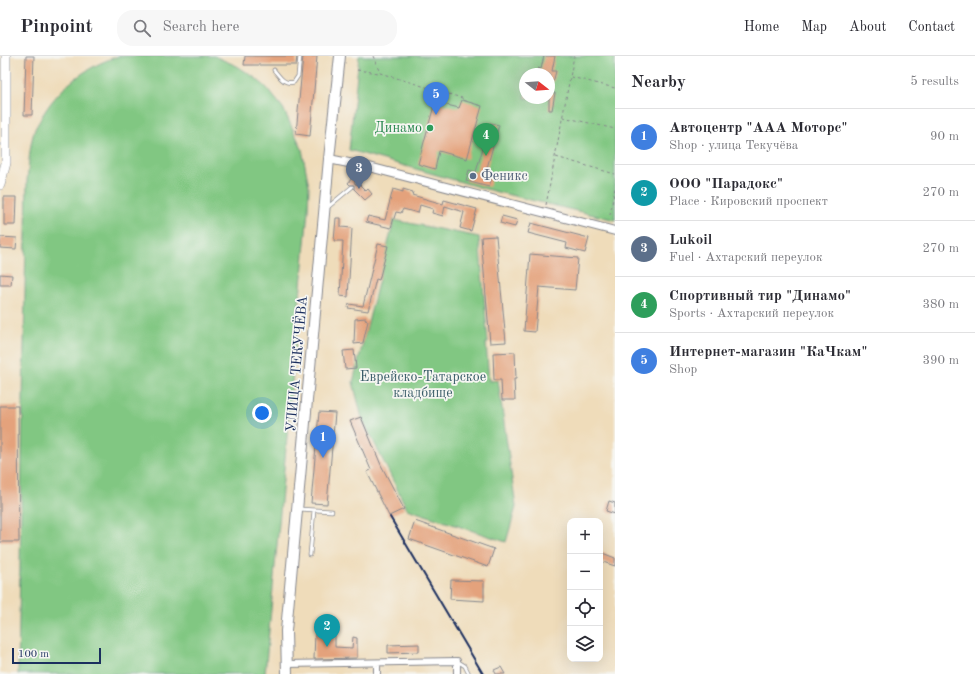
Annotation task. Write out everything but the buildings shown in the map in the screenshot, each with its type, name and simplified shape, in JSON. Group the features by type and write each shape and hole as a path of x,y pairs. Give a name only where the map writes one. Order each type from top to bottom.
{"main road":[{"path":"0,185 2,171 6,163 6,56"},
{"name":"УЛИЦА ТЕКУЧЁВА","path":"287,669 286,631 329,159 340,56"}],"street":[{"path":"329,159 373,168 615,231"},
{"path":"287,669 377,662 457,661 457,674"},
{"path":"377,662 377,674"}],"lane":[{"path":"274,70 287,83 294,82 298,76 300,56"},
{"path":"357,182 373,168"},
{"path":"325,209 352,186"},
{"path":"297,509 332,511"},
{"path":"310,555 314,510"},
{"path":"457,661 465,666 469,674"}],"path":[{"path":"373,56 380,73"},
{"path":"545,213 574,56"},
{"path":"357,70 380,73 466,99"},
{"path":"570,76 615,88"},
{"path":"562,116 615,129"},
{"path":"555,157 615,174"},
{"path":"610,215 615,188"}],"green space":[{"path":"119,56 214,56 237,66 266,87 283,108 302,149 309,187 308,211 265,674 18,674 27,181 29,156 35,130 55,97 84,72 107,60"},
{"path":"359,56 615,56 615,220 493,191 349,150"},
{"name":"Еврейско-Татарское кладбище","path":"394,220 479,237 488,343 486,343 489,381 498,380 516,507 506,542 407,509 362,418 353,382"}],"railway":[{"path":"390,517 483,674"}],"place":[{"name":"Интернет-магазин \"КаЧкам\"","path":"436,115"},
{"name":"Динамо","path":"430,128"},
{"name":"Спортивный тир \"Динамо\"","path":"486,156"},
{"name":"Феникс","path":"473,176"},
{"name":"Lukoil","path":"359,189"},
{"name":"Автоцентр \"ААА Моторс\"","path":"323,458"},
{"name":"ООО \"Парадокс\"","path":"327,647"}]}
